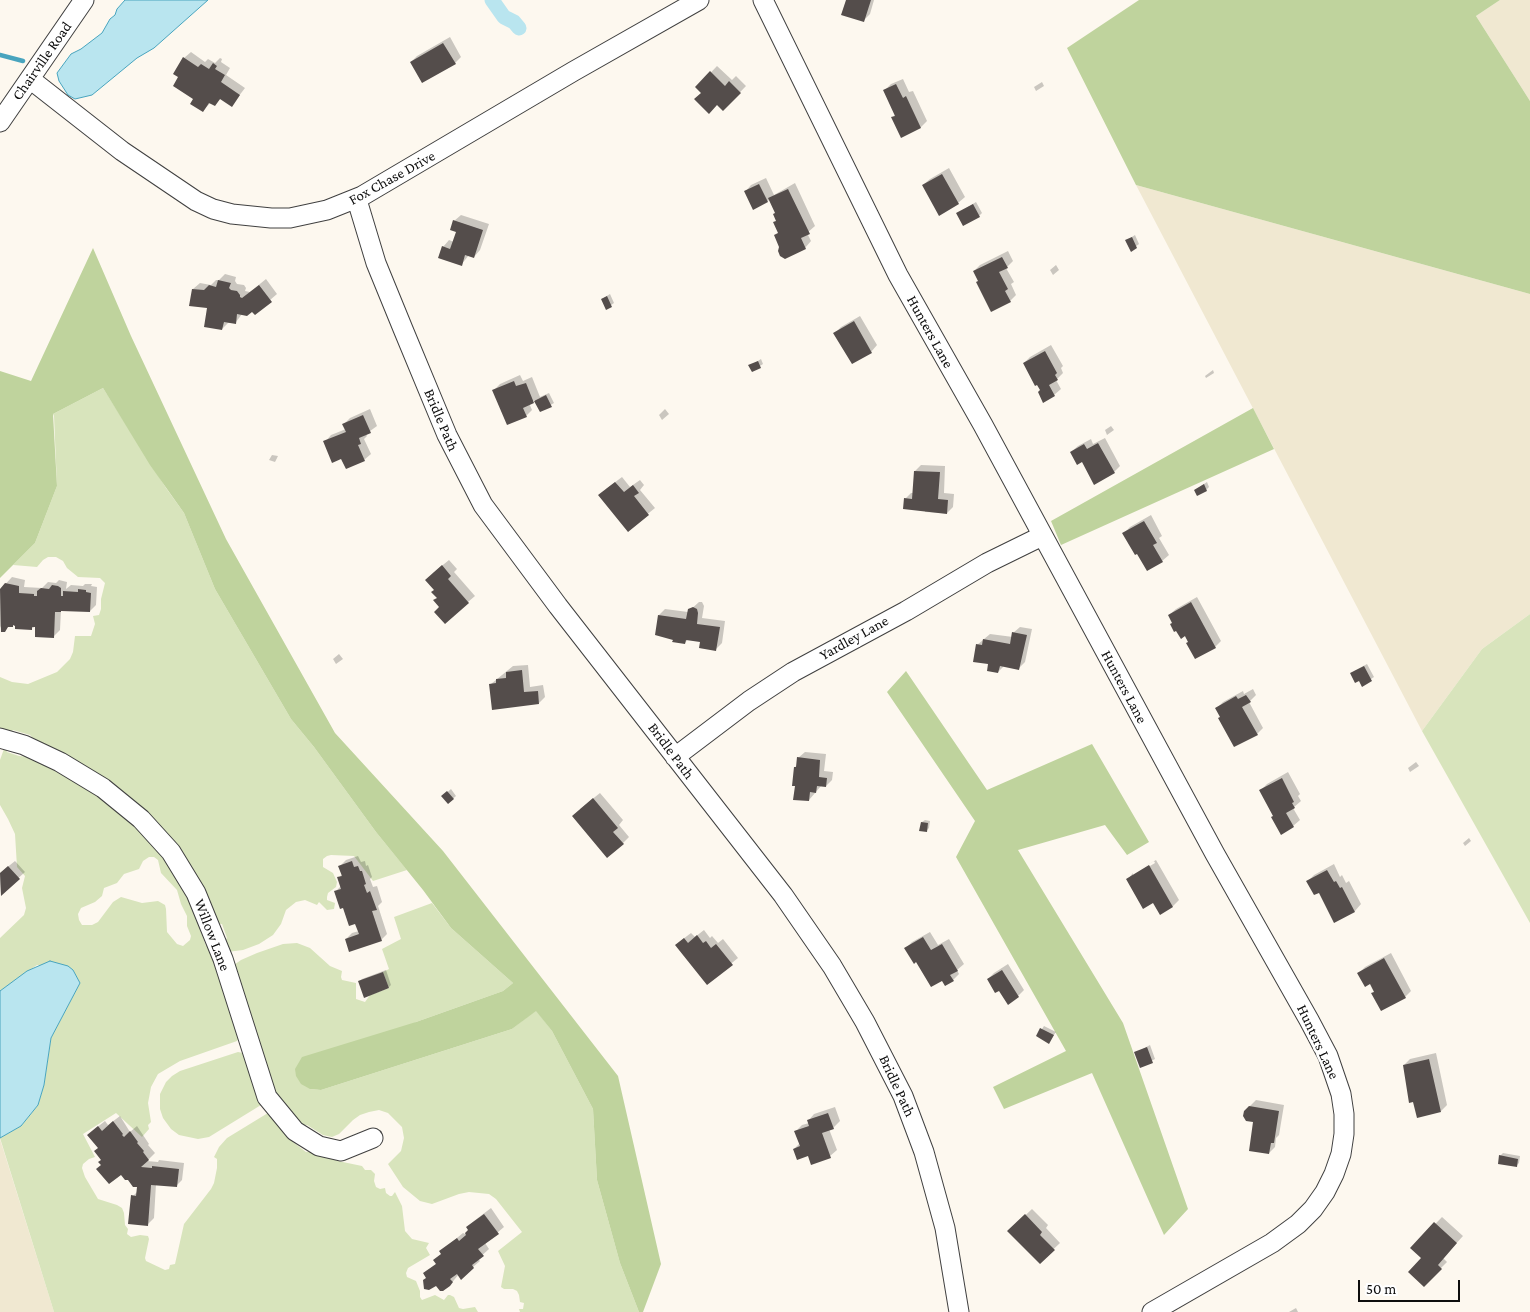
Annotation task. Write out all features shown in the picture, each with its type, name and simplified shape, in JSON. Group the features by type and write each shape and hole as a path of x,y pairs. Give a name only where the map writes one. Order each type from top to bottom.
{"street":[{"name":"Chairville Road","path":"0,122 84,0"},
{"name":"Fox Chase Drive","path":"30,78 122,151 196,201 213,209 252,217 290,218 327,210 357,200 574,71 699,0"},
{"name":"Hunters Lane","path":"763,0 898,274 983,426 1183,796 1310,1020 1336,1075 1342,1101 1344,1134 1341,1154 1325,1192 1313,1209 1298,1224 1272,1243 1152,1312"},
{"name":"Bridle Path","path":"357,200 376,263 446,435 483,505 554,600 778,889 844,984 885,1058 911,1115 936,1189 945,1228 958,1312"},
{"name":"Yardley Lane","path":"676,757 757,696 793,672 906,611 987,563 1042,536"},
{"name":"Willow Lane","path":"0,738 24,745 60,762 103,788 141,819 170,852 196,893 222,959 267,1097 295,1131 319,1146 341,1151 373,1138"}],"shaded area":[{"path":"1500,0 1530,0 1530,101 1476,16"},
{"path":"1136,185 1530,294 1530,614 1482,649 1422,731"},
{"path":"0,1139 54,1312 0,1312"}],"green space":[{"path":"1139,0 1500,0 1476,16 1530,101 1530,294 1136,185 1067,48"},
{"path":"93,248 131,336 226,539 335,733 443,851 618,1076 661,1264 643,1312 639,1312 620,1263 597,1180 593,1109 552,1031 536,1011 512,1029 321,1090 310,1089 301,1084 296,1076 295,1069 302,1057 416,1022 503,991 513,983 451,928 291,719 215,589 184,513 150,465 103,388 53,414 57,486 35,543 0,578 0,371 31,381"},
{"path":"103,388 166,488 184,513 215,589 291,719 407,870 373,881 354,856 327,856 323,859 323,867 333,873 337,882 336,887 328,893 327,897 327,900 335,903 334,909 327,910 319,902 317,905 305,900 296,902 286,910 281,924 273,935 259,944 243,950 227,952 224,941 227,938 222,924 217,924 182,856 37,743 30,735 13,730 9,733 0,731 0,677 12,682 28,684 57,672 70,659 75,636 91,636 95,624 93,616 99,615 101,609 101,599 105,583 100,578 78,577 67,568 63,561 56,557 48,557 37,567 13,565 35,543 57,486 53,414"},
{"path":"1253,408 1274,449 1061,545 1051,521"},
{"path":"1530,614 1530,923 1422,731 1482,649"},
{"path":"906,671 987,790 1092,744 1149,842 1127,855 1105,825 1018,850 1123,1023 1188,1209 1164,1235 1092,1073 1004,1109 993,1087 1066,1051 956,857 975,821 887,692"},
{"path":"5,746 7,752 19,756 34,757 107,798 168,859 204,928 201,932 206,946 211,946 240,1036 237,1041 180,1061 158,1074 151,1087 148,1103 151,1122 148,1125 149,1129 142,1137 116,1113 83,1134 95,1157 83,1164 82,1168 85,1177 98,1199 122,1208 125,1225 128,1229 127,1234 131,1237 148,1236 146,1261 165,1270 169,1269 170,1265 175,1264 184,1224 214,1183 217,1159 214,1157 219,1147 227,1138 268,1113 272,1114 292,1136 293,1142 306,1152 312,1151 338,1161 362,1166 365,1170 371,1170 375,1174 374,1181 376,1187 380,1189 385,1188 386,1193 390,1196 395,1192 402,1206 405,1231 412,1239 429,1243 426,1248 430,1255 408,1268 406,1273 407,1277 416,1281 422,1300 435,1295 444,1300 450,1295 454,1297 459,1308 475,1307 478,1312 54,1312 0,1138 21,1126 38,1105 44,1085 51,1038 80,983 73,970 37,965 0,991 0,938 24,915 26,908 22,888 25,876 17,867 15,834 0,805 0,760","holes":["149,857 154,857 158,860 161,873 177,890 187,916 190,940 183,946 177,944 167,932 165,905 158,901 142,903 121,897 113,902 98,922 92,925 82,925 78,914 81,908 95,902 102,896 104,888 117,883 124,874 139,869 143,861"]},
{"path":"432,903 451,928 513,983 503,991 416,1022 310,1089 321,1090 512,1029 536,1010 552,1031 593,1109 597,1180 620,1263 639,1312 520,1312 519,1309 523,1309 524,1303 520,1302 517,1291 501,1287 505,1266 498,1251 522,1232 496,1199 489,1194 469,1192 432,1204 420,1201 403,1187 388,1164 401,1151 404,1138 402,1127 388,1113 379,1110 360,1115 339,1134 332,1137 323,1135 307,1125 302,1126 274,1092 231,967 257,953 283,944 297,943 310,948 330,966 342,971 342,980 356,983 356,999 365,1002 370,995 389,988 383,972 389,969 382,949 401,939 394,917"},
{"path":"238,1052 243,1053 263,1102 261,1105 209,1137 198,1139 179,1135 171,1129 163,1118 160,1109 160,1094 166,1082 180,1071"}],"water":[{"path":"125,0 208,0 154,48 137,58 92,95 75,99 68,95 59,81 57,73 71,54 102,33"},
{"path":"50,961 68,966 73,970 80,983 51,1038 44,1085 38,1105 21,1126 0,1138 0,991 27,971"}],"building":[{"path":"846,0 871,0 864,22 841,15"},
{"path":"443,43 456,64 422,83 410,62"},
{"path":"183,57 198,67 201,64 209,69 213,63 217,66 215,69 225,75 221,82 240,95 232,107 220,99 215,106 209,103 203,112 190,104 193,99 173,86 178,77 173,74"},
{"path":"710,71 725,86 729,81 741,93 723,111 717,105 709,114 694,99 701,93 695,87"},
{"path":"896,84 903,98 906,96 921,128 901,138 891,117 895,116 883,90"},
{"path":"942,174 959,204 939,216 922,185"},
{"path":"759,184 768,202 753,210 744,191"},
{"path":"788,189 810,234 801,238 806,249 785,259 780,256 778,251 779,247 774,235 778,233 773,222 776,221 773,214 775,213 768,198"},
{"path":"973,204 980,217 963,226 956,213"},
{"path":"453,220 483,230 474,258 465,255 462,266 438,258 442,246 450,249 456,232 450,230"},
{"path":"1132,237 1137,248 1131,252 1125,240"},
{"path":"1002,257 1008,268 999,272 1008,289 1005,291 1011,302 991,312 976,282 978,281 973,271"},
{"path":"218,280 231,283 229,288 237,291 242,298 259,285 272,302 255,315 252,312 247,316 237,314 236,324 224,322 222,330 204,327 207,308 189,306 192,289 204,290 209,285 216,287"},
{"path":"607,296 612,307 606,310 601,299"},
{"path":"854,321 872,353 852,364 833,333"},
{"path":"1045,351 1057,373 1055,375 1058,380 1049,385 1055,396 1043,403 1038,392 1040,390 1037,385 1035,386 1023,363"},
{"path":"758,361 761,368 752,372 748,365"},
{"path":"514,381 516,386 526,383 534,403 523,408 527,417 507,425 492,390"},
{"path":"546,395 552,407 540,412 534,401"},
{"path":"363,415 371,433 359,438 361,444 358,445 365,461 346,469 341,459 332,463 323,441 346,432 342,424"},
{"path":"1098,443 1115,473 1094,485 1082,462 1077,465 1070,452 1084,444 1087,449"},
{"path":"914,471 940,472 938,499 948,500 947,514 903,509 904,498 912,499"},
{"path":"615,482 624,492 633,485 639,493 634,496 649,515 628,532 598,495"},
{"path":"1204,484 1207,491 1197,496 1194,490"},
{"path":"1144,521 1157,543 1153,545 1163,562 1147,571 1122,533"},
{"path":"442,565 451,576 448,579 469,603 445,624 434,612 439,607 433,600 437,598 431,592 434,590 425,580"},
{"path":"5,583 19,586 19,593 34,594 34,596 37,596 37,591 41,588 49,589 52,585 61,588 61,596 63,596 63,591 78,592 78,589 86,590 86,592 91,593 90,612 55,612 54,638 35,637 35,627 32,627 32,630 15,629 13,625 13,627 8,627 5,632 1,632 0,589"},
{"path":"1191,602 1216,648 1195,659 1186,643 1188,642 1185,636 1181,639 1176,631 1174,632 1168,615"},
{"path":"693,607 697,609 698,613 697,624 720,627 716,651 699,648 700,642 686,640 685,644 672,642 673,640 655,635 658,615 686,619 688,609"},
{"path":"1012,632 1027,635 1019,670 1000,666 998,673 987,671 988,664 973,662 976,644 982,645 983,639 1010,644"},
{"path":"1364,666 1372,681 1362,687 1359,681 1355,683 1350,673"},
{"path":"522,670 524,692 538,691 539,704 492,710 489,684 496,683 496,679 506,678 506,672"},
{"path":"1246,695 1251,702 1242,707 1258,735 1234,747 1218,718 1220,717 1215,708 1236,696 1238,699"},
{"path":"797,757 820,760 819,777 827,778 826,787 817,786 816,793 810,792 809,801 793,800 795,786 792,786"},
{"path":"1282,778 1295,808 1286,813 1294,827 1281,835 1259,790"},
{"path":"447,791 454,799 448,804 441,796"},
{"path":"593,798 618,828 613,832 624,844 607,858 572,816"},
{"path":"921,822 928,823 927,832 919,831"},
{"path":"352,861 354,867 358,866 360,871 362,871 367,893 370,891 377,910 372,911 382,941 349,952 345,939 359,934 355,924 349,926 343,908 340,909 334,891 341,889 337,877 342,876 338,866"},
{"path":"1149,865 1173,907 1160,915 1153,903 1143,909 1126,879"},
{"path":"8,866 20,879 1,896 0,873"},
{"path":"1327,870 1334,882 1336,881 1340,888 1342,887 1355,912 1334,923 1319,893 1314,895 1306,881"},
{"path":"697,935 703,943 706,941 711,948 716,944 733,965 707,985 675,945 684,938 688,943"},
{"path":"923,937 931,950 942,944 958,971 950,975 954,981 945,986 942,981 931,987 916,962 914,964 904,948"},
{"path":"1384,958 1406,998 1381,1011 1371,993 1374,992 1370,984 1365,987 1357,973"},
{"path":"1002,970 1019,997 1008,1005 999,991 995,993 987,979"},
{"path":"383,972 389,988 364,998 358,981"},
{"path":"1040,1028 1054,1035 1049,1044 1036,1036"},
{"path":"1147,1047 1153,1063 1140,1068 1134,1052"},
{"path":"1429,1059 1441,1112 1417,1118 1413,1102 1409,1103 1403,1065"},
{"path":"1249,1106 1279,1111 1274,1143 1271,1143 1269,1154 1249,1151 1253,1122 1246,1121 1243,1116 1244,1111"},
{"path":"828,1113 834,1129 822,1133 831,1158 811,1165 808,1156 797,1160 793,1149 800,1146 794,1131 809,1126 807,1120"},
{"path":"113,1121 124,1137 130,1131 144,1151 149,1160 141,1167 152,1168 152,1166 179,1169 177,1187 151,1185 148,1226 128,1224 131,1195 136,1196 137,1187 133,1187 121,1175 109,1184 96,1169 101,1165 98,1162 101,1160 94,1151 98,1148 87,1135 98,1126 102,1131"},
{"path":"1499,1155 1518,1159 1517,1167 1498,1164"},
{"path":"484,1214 499,1234 478,1249 484,1256 472,1265 474,1268 461,1280 457,1274 450,1279 453,1282 443,1291 440,1291 436,1286 429,1290 424,1289 423,1280 426,1278 423,1273 436,1264 433,1260 441,1254 439,1251 457,1238 459,1241 466,1235 465,1233 468,1230 466,1227"},
{"path":"1025,1214 1042,1232 1040,1235 1055,1250 1040,1264 1007,1231"},
{"path":"1434,1222 1457,1243 1438,1265 1442,1269 1424,1287 1408,1272 1421,1258 1410,1248"}],"waterway":[{"path":"492,0 504,17 514,22 519,28"},
{"path":"0,55 23,61"}]}
